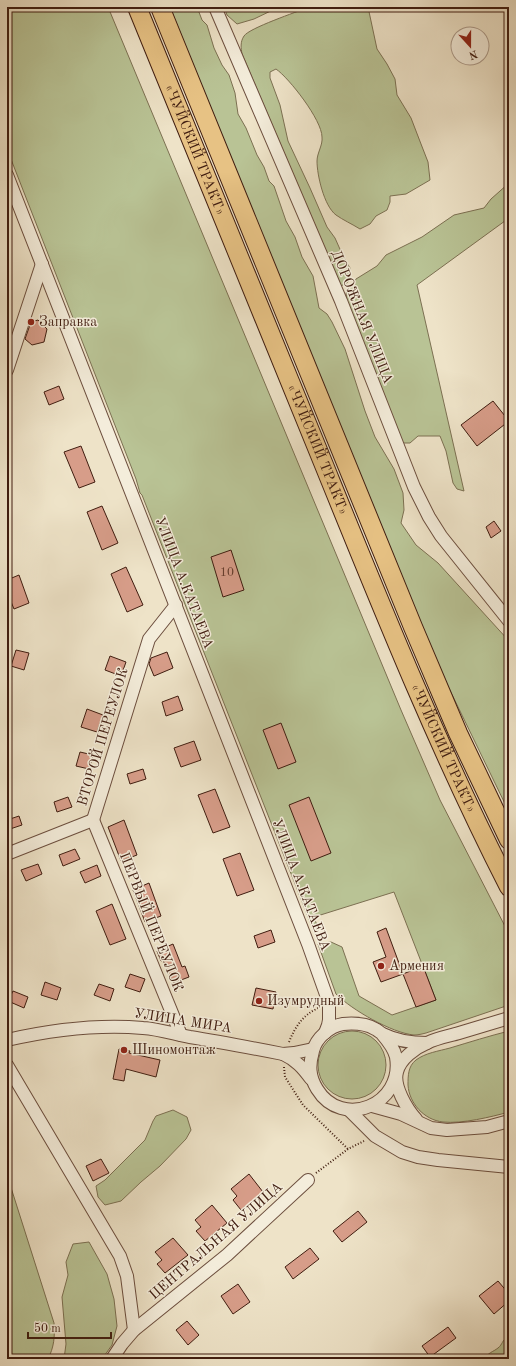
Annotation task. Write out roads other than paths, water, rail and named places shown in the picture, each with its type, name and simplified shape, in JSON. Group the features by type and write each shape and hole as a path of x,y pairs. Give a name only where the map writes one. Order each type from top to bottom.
{"highway":[{"name":"«ЧУЙСКИЙ ТРАКТ»","path":"137,7 393,635 439,742 509,887"},
{"name":"«ЧУЙСКИЙ ТРАКТ»","path":"160,7 413,627 458,733 509,839"}],"street":[{"name":"ДОРОЖНАЯ УЛИЦА","path":"215,7 341,301 414,487 429,517 441,536 509,621"},
{"name":"УЛИЦА А.КАТАЕВА","path":"7,175 308,944 329,1003"},
{"path":"7,370 42,264"},
{"name":"ВТОРОЙ ПЕРЕУЛОК","path":"7,854 93,820 149,639 176,605"},
{"name":"ПЕРВЫЙ ПЕРЕУЛОК","path":"93,820 181,1035"},
{"path":"329,1003 341,1014 355,1023"},
{"path":"329,1003 329,1020 325,1033 313,1049 310,1065 312,1081 321,1096 335,1106 349,1110 372,1106 383,1098 392,1087 400,1064 408,1056 427,1043 509,1018"},
{"path":"325,1033 340,1025 355,1023 365,1024 382,1034 391,1044 396,1057 396,1074 401,1097 407,1110 416,1120"},
{"name":"УЛИЦА МИРА","path":"7,1040 44,1033 100,1027 144,1028 283,1054 313,1049"},
{"path":"382,1034 406,1042 427,1043"},
{"name":"УЛИЦА МИРА","path":"283,1054 298,1063 312,1081"},
{"path":"7,1066 120,1256 127,1276 134,1330"},
{"path":"372,1106 391,1110 431,1128 447,1130 487,1127 509,1121"},
{"path":"349,1110 375,1136 402,1152 418,1157 438,1160 509,1167"},
{"name":"ЦЕНТРАЛЬНАЯ УЛИЦА","path":"112,1359 134,1330 227,1255 308,1180"}],"place":[{"name":"Заправка","path":"31,322"},
{"name":"Армения","path":"381,966"},
{"name":"Изумрудный","path":"259,1001"},
{"name":"Шиномонтаж","path":"124,1050"}]}
